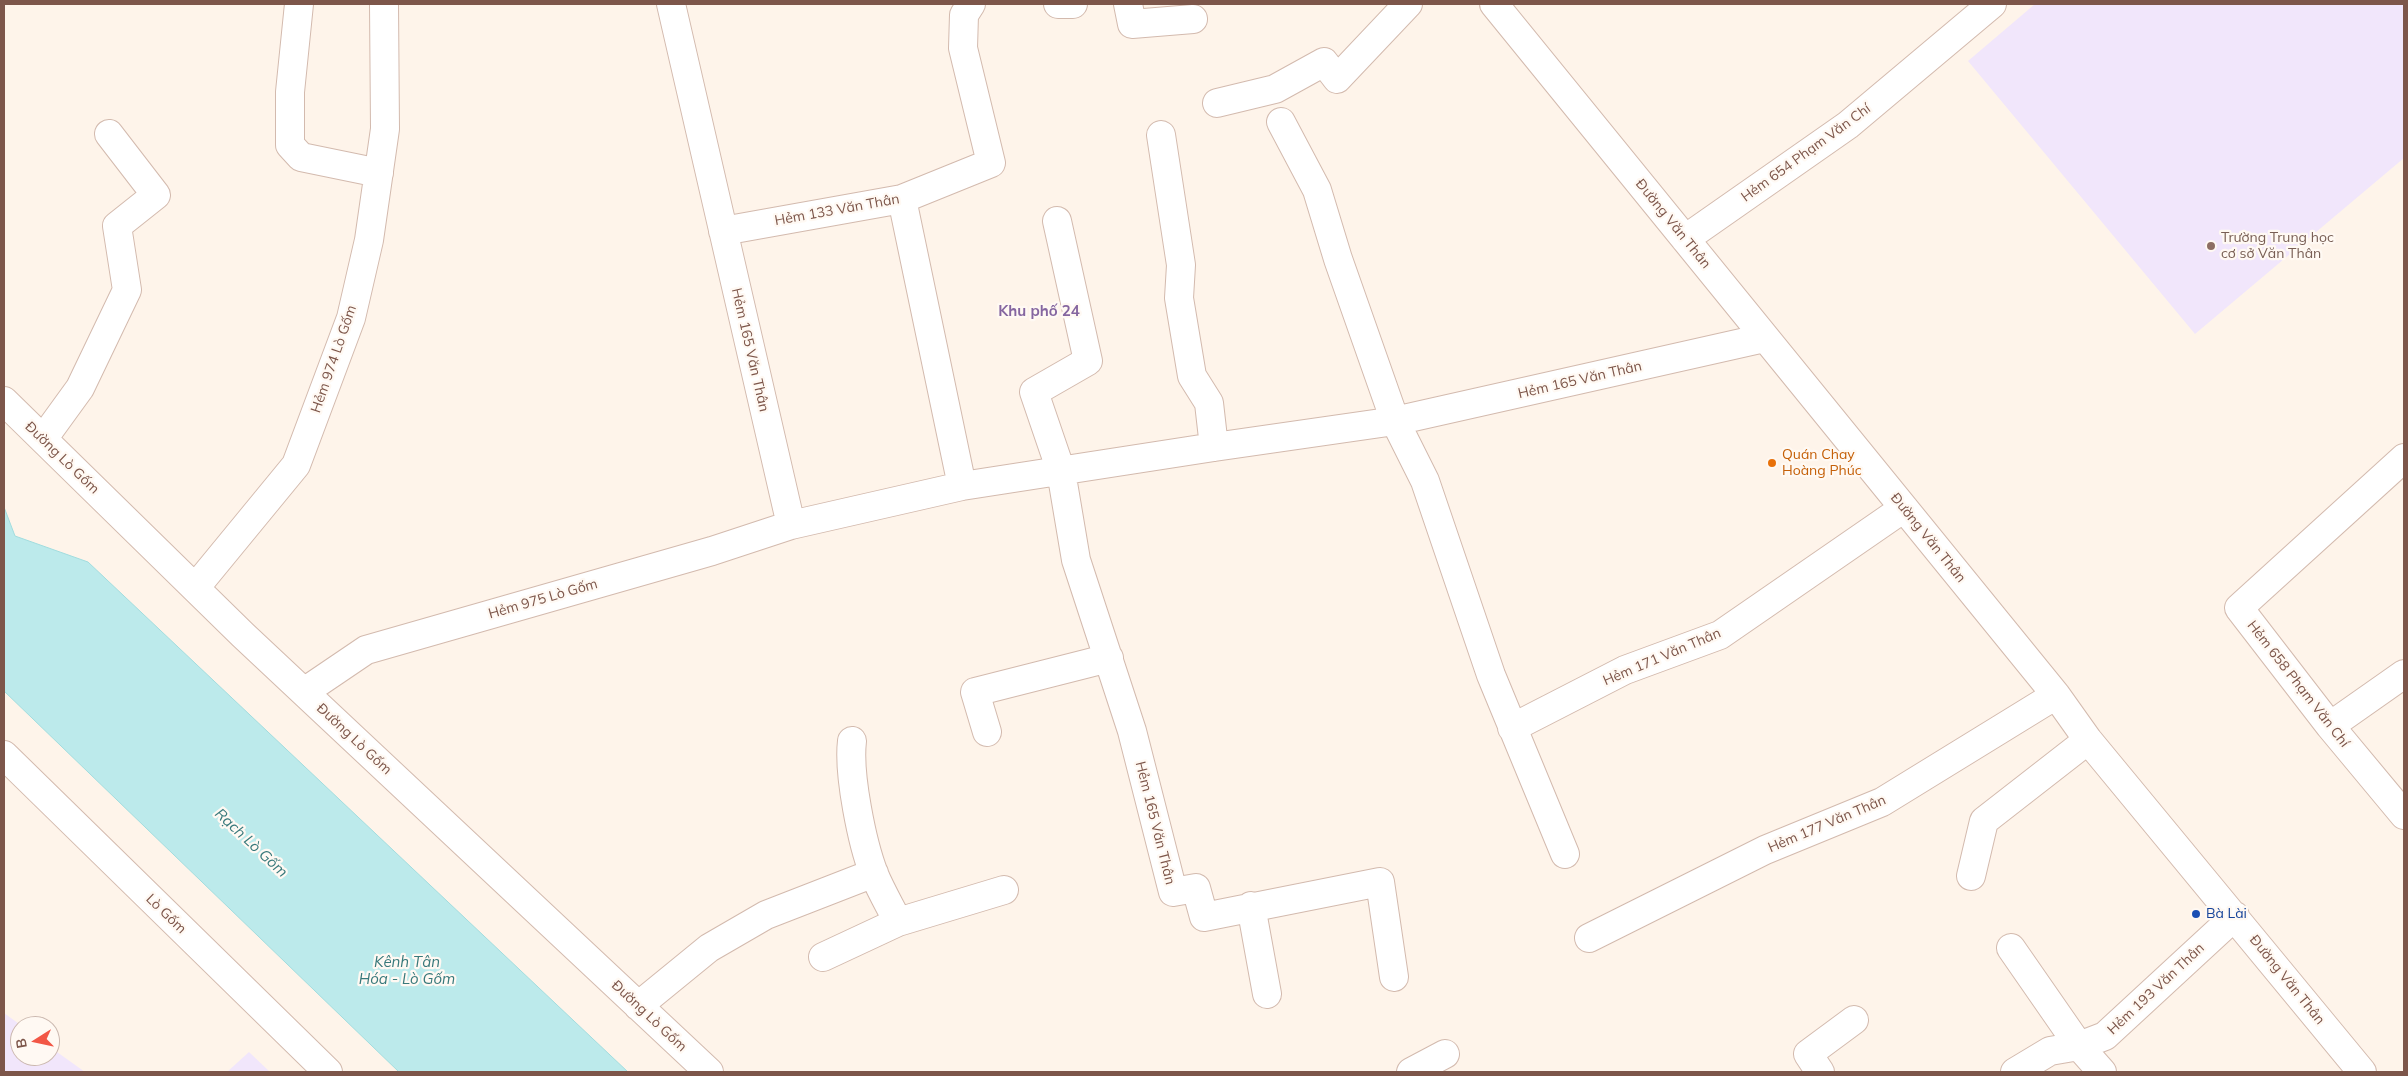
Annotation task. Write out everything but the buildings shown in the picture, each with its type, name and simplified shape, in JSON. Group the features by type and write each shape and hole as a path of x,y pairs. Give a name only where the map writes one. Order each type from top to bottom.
{"street":[{"path":"299,4 290,92 290,145 301,157 380,173"},
{"name":"Hẻm 974 Lò Gốm","path":"195,588 296,465 351,318 369,240 386,129 384,4"},
{"name":"Hẻm 165 Văn Thân","path":"671,4 791,525 962,486 1214,446 1395,421 1764,338"},
{"name":"Hẻm 133 Văn Thân","path":"723,231 902,199 990,163 963,48 964,15 971,4"},
{"path":"1058,4 1073,4"},
{"path":"1128,4 1132,24 1193,19"},
{"path":"1217,103 1275,89 1324,62 1337,79 1408,4"},
{"name":"Đường Văn Thân","path":"1494,4 2056,695 2088,740 2362,1072"},
{"name":"Hẻm 654 Phạm Văn Chí","path":"1685,239 1848,125 1992,4"},
{"path":"1281,122 1317,190 1338,259 1395,421 1425,481 1491,676 1565,854"},
{"path":"43,439 80,388 127,290 118,226 156,195 109,134"},
{"path":"1161,135 1181,265 1180,308 1192,376 1209,403 1214,446"},
{"path":"902,199 962,486"},
{"name":"Hẻm 165 Văn Thân","path":"1057,221 1088,361 1034,392 1060,471 1076,560 1132,731 1173,892 1196,888 1204,917 1251,906 1380,882 1394,977"},
{"name":"Đường Lò Gốm","path":"4,401 304,692 709,1072"},
{"name":"Hẻm 658 Phạm Văn Chí","path":"2404,458 2239,608 2330,726 2404,815"},
{"name":"Hẻm 171 Văn Thân","path":"1512,728 1626,670 1720,634 1904,508"},
{"name":"Hẻm 975 Lò Gốm","path":"304,692 366,650 712,551 791,525"},
{"path":"987,732 976,692 1109,658"},
{"path":"2330,726 2404,674"},
{"name":"Hẻm 177 Văn Thân","path":"1589,938 1765,850 1882,802 2056,695"},
{"path":"1971,876 1984,821 2088,740"},
{"path":"852,742 850,758 859,818 874,873 898,922"},
{"name":"Lò Gốm","path":"6,764 328,1072"},
{"path":"638,1006 709,948 766,915 874,873"},
{"path":"823,957 898,922 1004,890"},
{"path":"1251,906 1266,994"},
{"name":"Hẻm 193 Văn Thân","path":"2015,1072 2050,1051 2079,1046 2105,1036 2235,916"},
{"path":"2011,948 2079,1046 2102,1072"},
{"path":"1820,1072 1808,1054 1854,1020"},
{"path":"1412,1072 1445,1054"}],"shaded area":[{"name":"Trường Trung học cơ sở Văn Thân","path":"2035,4 2404,4 2404,158 2195,334 1968,61"},
{"path":"4,1013 10,1017 10,1066 60,1066 60,1054 85,1072 4,1072"},
{"path":"249,1052 270,1072 227,1072"}],"water":[{"name":"Kênh Tân Hóa - Lò Gốm","path":"4,507 15,536 88,562 628,1072 399,1072 4,691"}],"place":[{"name":"Trường Trung học cơ sở Văn Thân","path":"2211,246"},
{"name":"Quán Chay Hoàng Phúc","path":"1772,463"},
{"name":"Bà Lài","path":"2196,914"}],"district":[{"name":"Khu phố 24","path":"1039,311"}],"water label":[{"name":"Rạch Lò Gốm","path":"251,843"}]}
